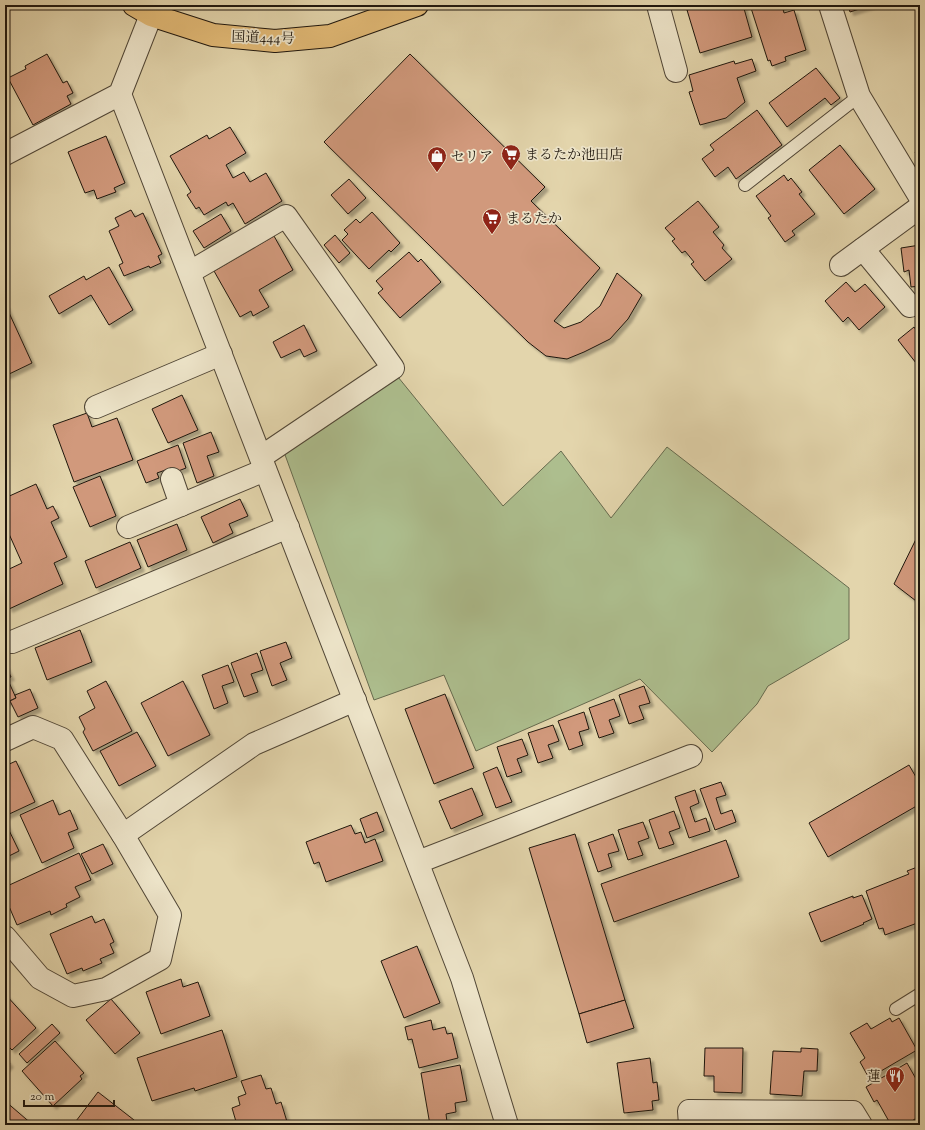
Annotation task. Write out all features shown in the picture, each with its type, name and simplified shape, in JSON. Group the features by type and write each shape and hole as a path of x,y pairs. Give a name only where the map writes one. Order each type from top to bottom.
{"highway":[{"name":"国道444号","path":"143,10 213,35 275,41 330,36 417,5"}],"street":[{"path":"658,5 676,70"},
{"path":"830,5 858,96 920,196"},
{"path":"143,10 120,94 462,978 507,1125"},
{"path":"5,154 120,94"},
{"path":"841,265 920,207"},
{"path":"128,527 181,505 263,463 393,368 286,216 190,272"},
{"path":"863,249 910,306"},
{"path":"96,407 221,354"},
{"path":"172,479 181,505"},
{"path":"12,642 288,527"},
{"path":"123,835 254,744 355,700"},
{"path":"5,740 33,727 62,739 123,835 170,916 160,959 106,989 73,996 40,978 5,937"},
{"path":"418,862 691,756"},
{"path":"690,1125 689,1111 853,1112 861,1125"}],"lane":[{"path":"745,185 858,96"},
{"path":"896,1009 920,994"}],"green space":[{"path":"398,377 503,506 561,451 611,518 667,447 849,588 849,639 768,686 757,704 712,752 640,679 476,751 444,675 374,700 284,452"}],"building":[{"path":"703,5 743,5 752,37 700,53 687,10"},
{"path":"760,5 782,5 784,13 794,10 806,50 785,57 786,61 772,66 770,60 768,61 751,8"},
{"path":"848,5 872,5 850,12"},
{"path":"47,54 63,83 67,81 73,93 67,96 71,104 33,125 8,78 26,69 25,66"},
{"name":"まるたか","path":"410,54 545,187 531,201 600,268 554,321 564,328 581,322 600,306 617,273 642,295 628,319 610,339 567,359 546,356 528,342 324,142"},
{"path":"752,59 756,71 737,78 745,102 726,118 700,125 689,92 693,91 689,75 734,61 735,64"},
{"path":"816,68 840,98 831,105 825,98 787,127 769,103"},
{"path":"757,110 782,145 736,179 728,167 715,177 702,159 714,150 710,145"},
{"path":"230,127 246,153 226,165 233,178 244,172 250,182 266,173 282,201 245,224 233,203 228,206 226,202 204,215 199,207 196,209 187,195 191,192 170,156 207,135 209,139"},
{"path":"106,136 125,183 114,188 116,192 97,199 94,190 85,193 68,152"},
{"path":"840,145 875,189 844,214 809,170"},
{"path":"920,149 920,160 915,152"},
{"path":"784,175 788,181 791,178 802,192 799,194 815,214 792,231 795,235 785,242 768,218 771,216 756,196"},
{"path":"349,179 366,198 348,214 331,195"},
{"path":"698,201 719,227 713,232 724,245 722,248 732,259 705,281 691,264 694,262 685,251 682,253 672,241 675,239 665,228"},
{"path":"131,210 135,217 143,213 162,254 158,256 161,263 124,276 119,265 123,263 109,231 119,226 115,218"},
{"path":"372,212 400,243 391,252 389,250 369,269 342,240 348,234 344,230 356,219 360,223"},
{"path":"221,214 231,231 204,248 193,231"},
{"path":"335,235 350,253 339,263 324,245"},
{"path":"274,236 293,270 259,290 269,307 253,316 251,311 240,317 214,271"},
{"path":"920,245 920,286 911,287 909,270 904,272 901,248"},
{"path":"409,252 418,262 421,259 441,282 400,318 378,293 383,289 376,281"},
{"path":"109,267 133,310 109,325 91,295 59,314 49,296 84,276 86,280"},
{"path":"846,282 855,292 865,284 885,307 859,330 848,317 843,322 825,301"},
{"path":"5,304 32,363 5,376"},
{"path":"304,325 317,351 304,357 300,349 281,358 273,342"},
{"path":"914,327 918,333 920,332 920,368 898,340"},
{"path":"182,395 198,430 168,443 152,409"},
{"path":"87,413 92,427 117,418 133,460 74,482 53,425"},
{"path":"211,432 219,452 207,456 214,476 197,483 183,443"},
{"path":"178,445 186,468 173,473 171,468 157,473 159,478 146,483 137,461"},
{"path":"100,476 116,516 90,527 73,487"},
{"path":"36,484 47,509 53,506 59,518 51,522 67,557 54,563 63,584 9,609 5,601 5,571 22,563 5,525 5,498"},
{"path":"240,499 248,516 229,524 233,533 213,543 201,517"},
{"path":"177,524 187,550 148,567 137,540"},
{"path":"920,525 920,604 894,584 919,533"},
{"path":"130,542 141,568 96,588 85,561"},
{"path":"80,630 92,662 47,680 35,648"},
{"path":"286,642 292,658 280,663 287,680 272,686 260,651"},
{"path":"257,653 263,670 251,674 258,692 244,697 231,663"},
{"path":"5,665 11,677 7,678 16,698 5,703"},
{"path":"228,665 234,682 222,686 228,703 214,709 202,675"},
{"path":"106,681 132,731 93,751 83,732 85,729 79,717 95,708 87,691"},
{"path":"183,681 210,735 168,756 141,703"},
{"path":"644,686 650,703 639,706 644,719 629,724 619,695"},
{"path":"30,689 38,708 18,717 10,701 16,698 15,695"},
{"path":"445,694 474,768 434,784 405,709"},
{"path":"614,699 620,716 609,720 614,733 599,738 589,708"},
{"path":"584,712 589,729 579,732 583,745 569,750 558,721"},
{"path":"553,725 559,741 548,745 553,758 538,763 528,733"},
{"path":"137,732 156,766 119,786 100,751"},
{"path":"522,739 528,755 517,759 522,772 507,777 497,747"},
{"path":"16,761 35,802 5,816 5,766"},
{"path":"909,765 920,784 920,804 828,857 809,823"},
{"path":"497,767 512,802 496,808 483,773"},
{"path":"721,782 726,795 716,798 721,814 732,810 736,822 715,830 700,789"},
{"path":"472,788 483,815 451,829 439,801"},
{"path":"695,790 699,803 690,807 695,822 706,818 710,831 689,838 675,797"},
{"path":"53,800 59,815 70,810 78,829 68,833 74,848 42,863 20,815"},
{"path":"674,811 680,828 669,832 674,844 659,849 649,820"},
{"path":"377,812 384,831 367,838 360,819"},
{"path":"5,822 19,851 5,858"},
{"path":"643,822 649,838 638,842 643,855 628,860 618,830"},
{"path":"351,825 355,834 361,832 365,843 375,839 383,861 326,882 319,862 314,864 306,842"},
{"path":"575,834 625,1000 579,1014 529,848"},
{"path":"613,834 619,851 608,854 612,867 598,872 588,843"},
{"path":"726,840 739,877 614,922 601,884"},
{"path":"103,844 113,864 92,874 81,854"},
{"path":"79,853 91,880 75,887 80,897 66,904 67,907 51,915 50,911 17,925 5,897 5,887"},
{"path":"920,866 920,922 885,935 883,928 879,929 866,891 909,874 907,871"},
{"path":"862,895 872,919 863,923 864,924 821,942 809,913 853,896 853,898"},
{"path":"92,916 95,923 104,919 114,942 110,944 114,953 100,959 102,963 83,971 82,968 67,974 50,934"},
{"path":"417,946 440,1003 404,1018 381,961"},
{"path":"181,979 183,987 198,982 210,1016 161,1034 146,992"},
{"path":"5,994 36,1028 12,1050 5,1043"},
{"path":"111,999 140,1033 115,1054 86,1020"},
{"path":"625,1000 634,1028 587,1043 579,1014"},
{"path":"890,1018 892,1022 899,1018 917,1050 869,1078 860,1062 865,1058 850,1033 867,1023 871,1029"},
{"path":"431,1020 433,1030 445,1027 447,1034 452,1033 458,1058 419,1068 412,1039 408,1040 405,1027"},
{"path":"52,1024 60,1033 27,1063 19,1054"},
{"path":"222,1030 237,1077 195,1091 194,1088 152,1101 137,1058"},
{"path":"55,1041 84,1073 80,1076 82,1079 53,1106 22,1071"},
{"path":"705,1048 743,1048 742,1093 714,1092 714,1076 704,1076"},
{"path":"801,1048 818,1049 817,1071 804,1071 802,1096 770,1094 773,1051 801,1052"},
{"path":"5,1058 10,1064 5,1069"},
{"path":"650,1058 653,1083 657,1082 659,1100 652,1101 653,1110 624,1113 617,1063"},
{"name":"蓮","path":"907,1063 920,1086 920,1123 918,1124 915,1119 905,1125 891,1125 877,1100 874,1102 866,1087"},
{"path":"460,1065 467,1101 455,1103 456,1112 446,1114 447,1122 430,1125 421,1073"},
{"path":"261,1075 266,1089 271,1088 276,1104 281,1102 288,1125 237,1125 232,1108 240,1105 238,1097 246,1094 241,1081"},
{"path":"98,1092 134,1120 130,1125 73,1125"},
{"path":"5,1101 33,1125 5,1125"}],"place":[{"name":"まるたか池田店","path":"511,171"},
{"name":"セリア","path":"437,173"},
{"name":"まるたか","path":"492,235"},
{"name":"蓮","path":"895,1093"}]}
